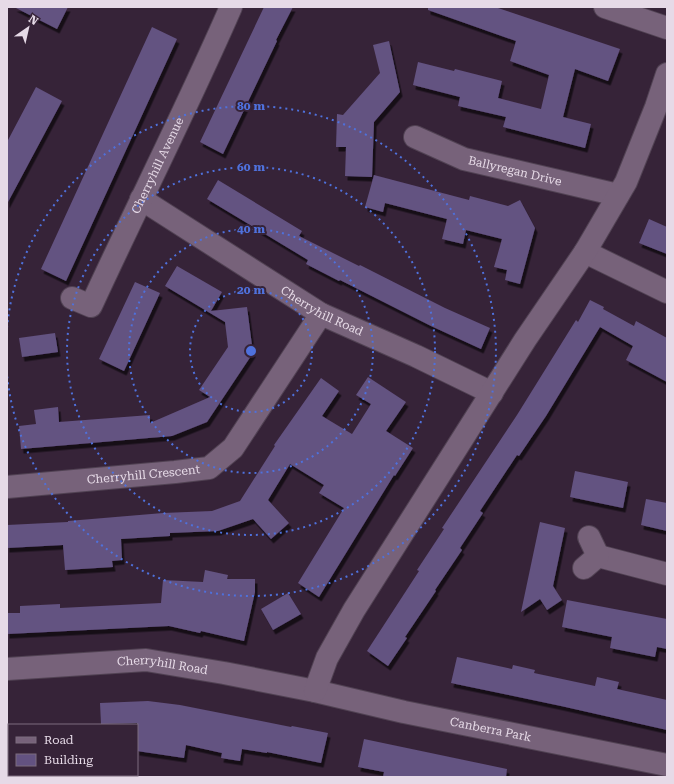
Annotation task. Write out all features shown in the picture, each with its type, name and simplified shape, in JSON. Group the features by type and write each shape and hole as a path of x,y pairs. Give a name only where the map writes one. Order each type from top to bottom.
{"street":[{"name":"Cherryhill Avenue","path":"72,298 91,306 195,89 231,7"},
{"path":"605,7 667,28"},
{"path":"315,691 327,658 354,610 525,340 585,252 626,182 661,110 667,74"},
{"name":"Ballyregan Drive","path":"415,137 464,158 618,195"},
{"name":"Cherryhill Road","path":"141,199 321,314 416,356 492,393"},
{"path":"585,252 667,292"},
{"name":"Cherryhill Crescent","path":"7,486 209,468 233,448 321,314"},
{"path":"589,537 591,562 667,574"},
{"name":"Cherryhill Road","path":"7,669 146,660 224,673 315,691"},
{"name":"Canberra Park","path":"315,691 404,712 667,765"}],"building":[{"path":"14,7 68,7 57,29"},
{"path":"264,7 293,7 223,154 200,142"},
{"path":"428,7 495,7 620,49 608,81 575,69 563,117 591,124 585,148 503,127 506,117 458,106 460,97 413,85 418,62 454,71 455,69 502,81 498,98 541,109 549,75 510,61 516,41 428,10"},
{"path":"152,27 177,39 66,281 41,269"},
{"path":"389,41 400,92 374,122 372,177 345,176 346,147 336,147 337,114 343,115 380,73 373,45"},
{"path":"36,87 62,101 7,204 7,142"},
{"path":"374,175 469,200 470,196 508,206 520,200 535,228 520,284 505,280 507,270 494,267 502,239 466,230 463,244 442,239 447,219 385,203 383,212 365,207"},
{"path":"218,180 302,231 299,236 445,308 490,328 481,349 306,264 308,260 207,199"},
{"path":"649,219 667,227 667,254 639,243"},
{"path":"177,266 222,292 211,311 247,307 253,353 207,422 172,436 21,449 19,426 36,424 34,410 58,407 59,422 150,415 150,423 210,397 199,390 228,347 225,322 165,286"},
{"path":"135,282 160,293 124,371 99,359"},
{"path":"590,300 634,326 636,321 667,338 667,382 626,360 633,346 600,327 546,416 519,456 517,455 480,511 483,513 460,548 462,550 405,637 407,638 388,666 367,651 419,571 417,570 444,529 442,528 517,415 576,320 578,322"},
{"path":"55,333 58,352 22,357 19,338"},
{"path":"368,377 406,402 386,431 413,448 395,476 394,475 319,597 298,583 344,508 319,493 324,485 290,464 268,500 289,523 271,539 253,519 218,531 170,533 170,536 121,539 122,560 112,561 113,567 65,570 63,545 7,548 7,525 68,522 163,513 212,511 240,501 275,446 274,445 321,378 339,391 322,416 352,434 371,404 356,395"},
{"path":"575,471 628,482 623,508 570,497"},
{"path":"646,499 667,503 667,531 641,525"},
{"path":"540,522 565,528 553,586 562,600 547,610 540,599 521,612"},
{"path":"205,570 228,575 227,579 255,579 255,592 244,641 201,631 200,633 169,626 7,634 7,613 20,613 20,606 60,604 60,608 161,603 163,580 203,582"},
{"path":"288,593 301,614 273,630 261,609"},
{"path":"567,600 667,619 667,649 657,647 655,657 610,648 612,637 562,627"},
{"path":"457,657 512,669 513,665 535,670 534,673 595,686 597,677 619,682 617,689 667,700 667,730 451,683"},
{"path":"148,701 180,705 328,733 321,763 267,752 242,749 240,761 221,758 222,753 186,745 184,758 138,751 138,724 101,724 100,703"},
{"path":"364,739 507,769 506,777 383,777 384,772 358,767"}]}
